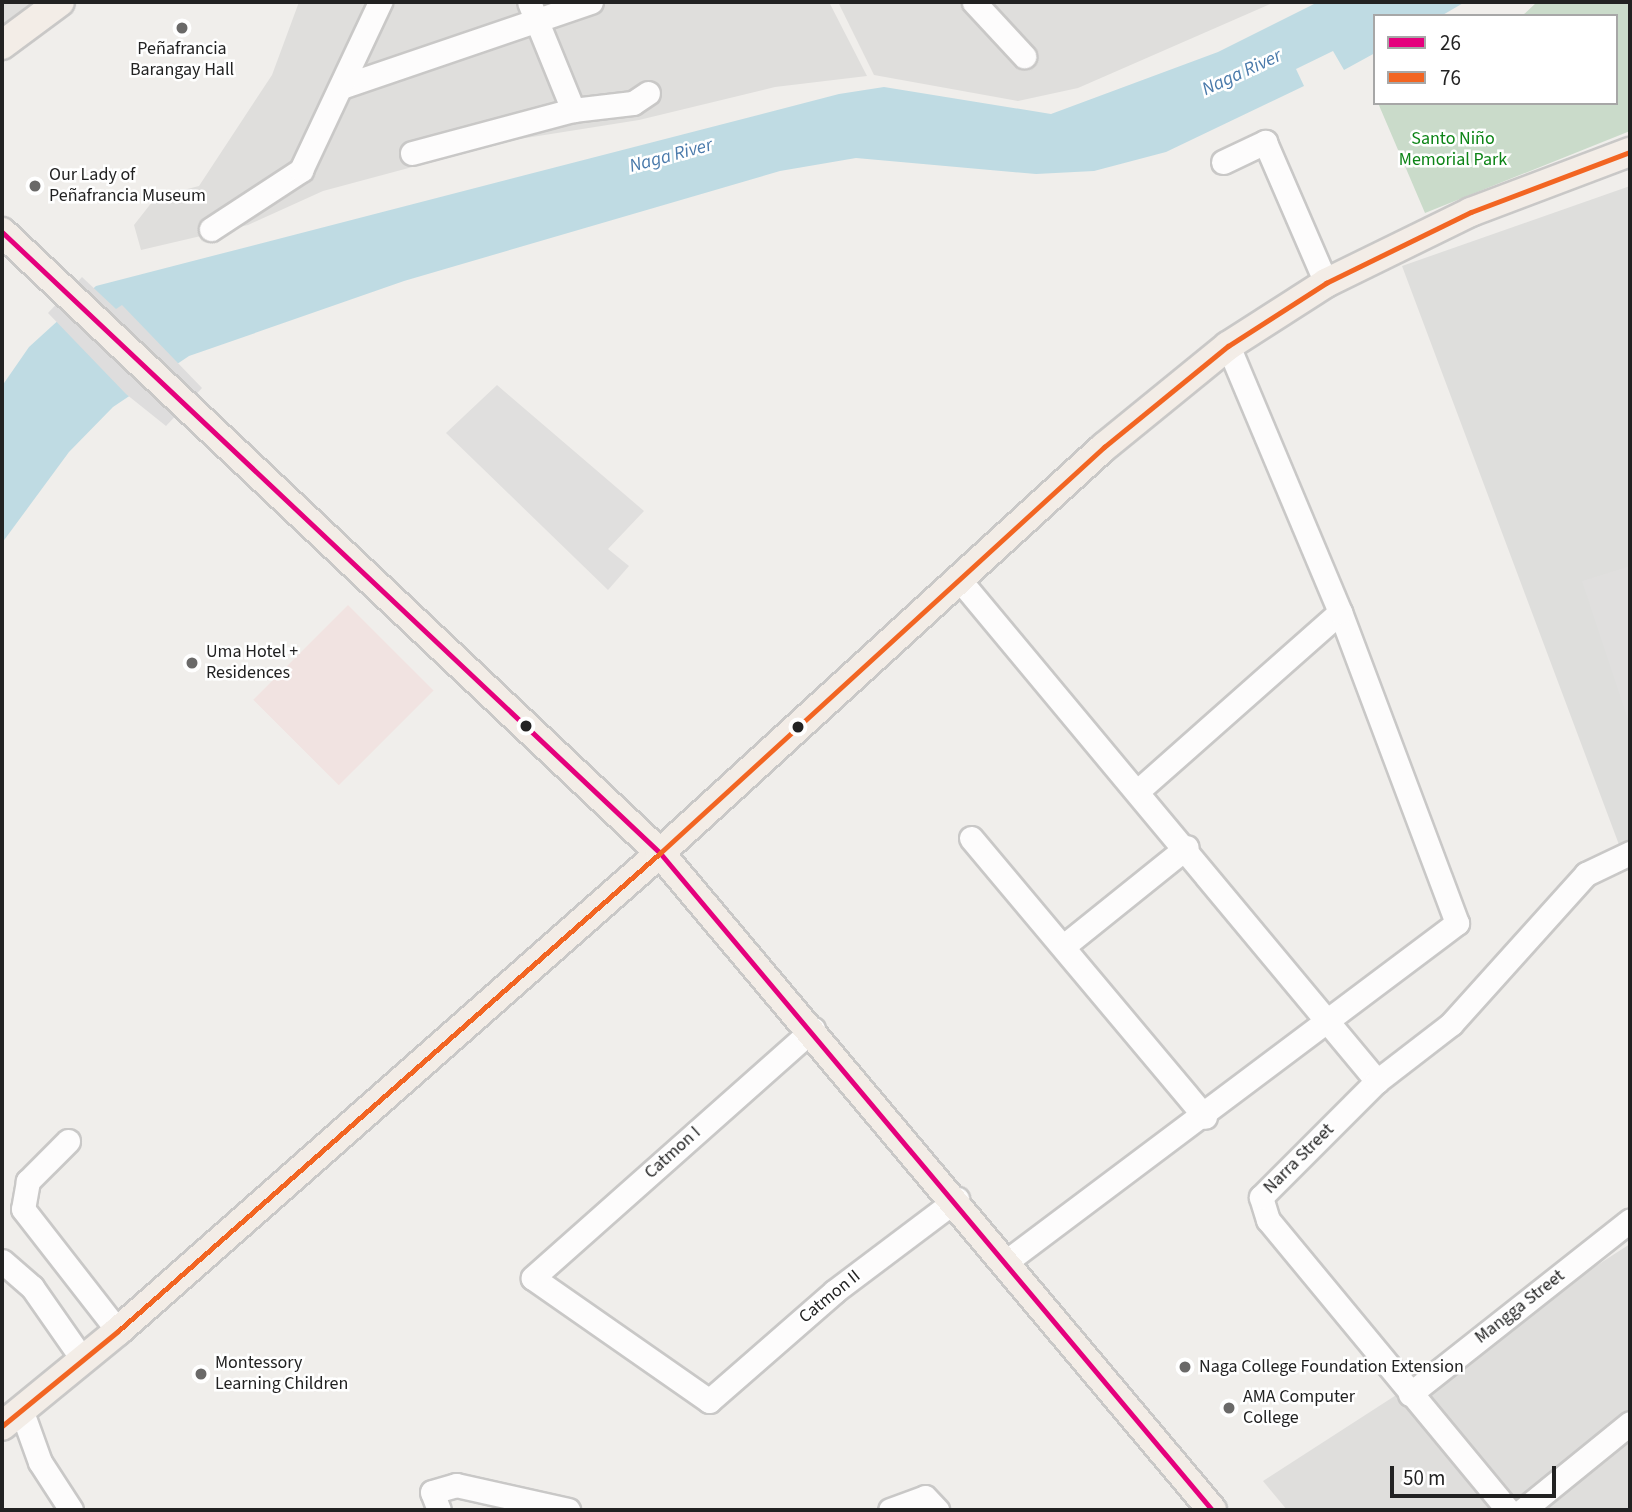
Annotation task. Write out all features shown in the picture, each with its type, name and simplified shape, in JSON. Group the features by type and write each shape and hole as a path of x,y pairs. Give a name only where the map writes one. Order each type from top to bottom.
{"main road":[{"path":"2,45 60,2"},
{"path":"12,1419 118,1331 660,853 958,578 1228,346 1326,283 1471,212 1630,152"},
{"path":"2,232 660,853 957,1199 1212,1510"}],"street":[{"path":"211,229 301,170 380,2"},
{"path":"341,87 536,11 591,2"},
{"path":"974,2 1024,56"},
{"path":"536,11 573,110"},
{"path":"412,153 573,110 633,103 648,93"},
{"path":"1223,162 1265,142 1326,283"},
{"path":"1007,1261 1205,1117 1457,923 1340,612 1228,346"},
{"path":"958,578 1140,789 1377,1081"},
{"path":"1140,789 1340,612"},
{"path":"971,838 1065,945 1205,1117"},
{"path":"1065,945 1186,847"},
{"name":"Narra Street","path":"1508,1510 1268,1220 1261,1196 1377,1081 1451,1024 1586,874 1630,853"},
{"name":"Catmon I","path":"709,1401 533,1278 813,1029"},
{"path":"68,1141 28,1181 23,1209 118,1331"},
{"name":"Catmon II","path":"709,1401 835,1291 957,1199"},
{"name":"Mangga Street","path":"1410,1394 1630,1220"},
{"path":"2,1261 32,1287 83,1360"},
{"path":"12,1419 71,1510"},
{"path":"1523,1510 1630,1423"},
{"path":"439,1510 432,1492 456,1485 568,1510"},
{"path":"890,1510 925,1497 937,1510"}],"shaded area":[{"path":"2,2 38,2 2,29"},
{"path":"299,2 829,2 867,76 775,87 639,120 513,140 323,191 248,225 141,250 134,225 156,197 199,186 272,75"},
{"path":"838,2 1275,2 1078,88 1018,101 874,75"},
{"path":"1630,186 1630,874 1402,266"},
{"path":"497,385 644,511 608,549 629,566 608,590 446,433"},
{"path":"1630,566 1630,726 1582,581"},
{"path":"348,605 434,691 339,785 253,700"},
{"path":"1630,1244 1630,1510 1287,1510 1263,1481"}],"green space":[{"name":"Santo Niño Memorial Park","path":"1537,2 1630,2 1630,131 1425,213 1379,105 1618,105 1618,14 1524,14"}],"water":[{"name":"Naga River","path":"1318,2 1465,2 1444,14 1373,14 1373,54 1344,70 1333,51 1296,69 1304,86 1166,152 1094,171 1036,174 856,158 780,171 404,281 189,356 113,407 69,452 2,543 2,386 29,347 96,286 839,94 884,87 1051,114 1218,52"}],"pier":[{"path":"82,277 116,309 122,305 202,388 166,426 126,394 48,313"}],"transit line":[{"name":"76","path":"2,1426 118,1331 660,853 1104,447 1228,346 1326,283 1471,212 1630,152"},
{"name":"26","path":"2,232 660,853 1212,1510"}],"place":[{"name":"Peñafrancia Barangay Hall","path":"182,28"},
{"name":"Our Lady of Peñafrancia Museum","path":"35,186"},
{"name":"Uma Hotel + Residences","path":"192,663"},
{"name":"Naga College Foundation Extension","path":"1185,1367"},
{"name":"Montessory Learning Children","path":"201,1374"},
{"name":"AMA Computer College","path":"1229,1408"}]}
